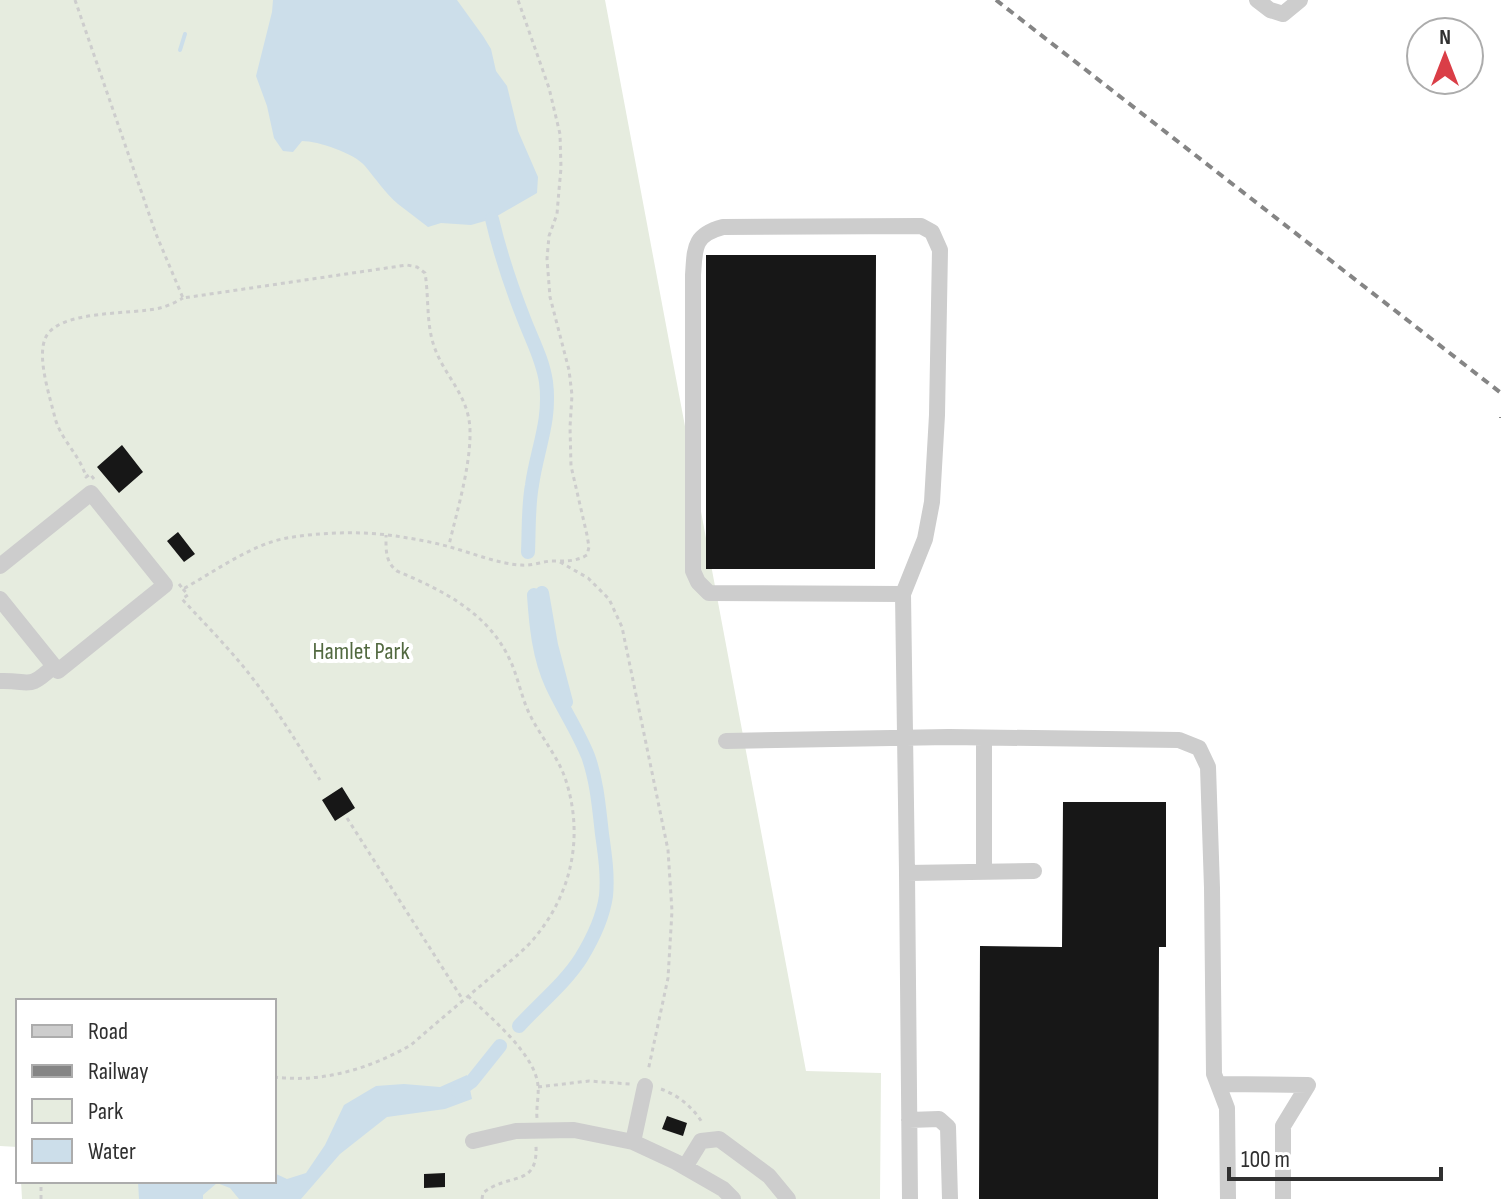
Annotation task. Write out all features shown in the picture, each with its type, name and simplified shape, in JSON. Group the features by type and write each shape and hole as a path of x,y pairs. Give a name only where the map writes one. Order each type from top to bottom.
{"street":[{"path":"1257,0 1270,10 1283,14 1300,0"},
{"path":"903,594 709,593 698,582 693,571 693,275 696,245 709,231 723,227 921,226 932,232 940,250 932,502 925,539 903,594 910,1199"},
{"path":"0,566 95,489 165,585 58,671 0,599"},
{"path":"1,676 26,684 35,682 54,666"},
{"path":"726,741 906,738 1179,740 1199,748 1208,767 1214,1074 1227,1108 1228,1199"},
{"path":"984,738 984,872"},
{"path":"907,873 1034,871"},
{"path":"1219,1084 1308,1085 1283,1126 1283,1199"},
{"path":"633,1142 645,1086"},
{"path":"909,1120 939,1119 948,1127 950,1199"},
{"path":"473,1141 516,1131 574,1130 633,1142 685,1167 723,1189 733,1199"},
{"path":"685,1167 701,1141 719,1139 769,1176 788,1199"}],"path":[{"path":"75,0 156,234 183,298"},
{"path":"183,589 247,553 278,540 327,535 386,535 448,546 476,556 522,565 580,559 587,555 589,547 571,466 572,395 569,370 550,297 547,259 549,236 557,214 560,134 549,88 518,0"},
{"path":"95,489 90,474 86,477 82,463 56,422 45,374 43,349 46,336 57,325 75,318 159,308 183,298 407,265 425,273 430,332 435,349 462,397 470,429 460,498 448,546"},
{"path":"276,1077 296,1080 331,1076 389,1058 411,1045 530,944 559,900 573,858 575,823 567,782 528,712 509,658 485,622 462,604 391,567 386,551 386,535"},
{"path":"559,561 588,578 609,599 622,627 668,850 672,911 668,978 645,1086"},
{"path":"174,578 188,595 182,599 252,677 287,725 320,780"},
{"path":"347,818 463,1000"},
{"path":"468,996 518,1045 536,1076 536,1106"},
{"path":"482,1199 483,1193 492,1185 529,1174 535,1167 536,1155"}],"green space":[{"name":"Hamlet Park","path":"0,0 605,0 806,1071 881,1073 880,1199 22,1199 21,1183 276,1183 276,999 16,999 16,1147 0,1146"}],"water":[{"path":"273,0 457,0 491,49 496,71 507,86 518,131 538,177 537,193 492,219 471,225 441,223 428,227 393,200 365,166 353,157 326,145 302,141 293,152 283,151 274,138 256,76"},
{"path":"467,1075 472,1099 445,1109 387,1117 340,1154 301,1199 239,1199 230,1188 217,1183 276,1183 276,1174 287,1179 306,1173 325,1145 344,1105 376,1086 404,1084 440,1087"},
{"path":"138,1183 217,1183 203,1195 203,1199 139,1199"}],"building":[{"path":"706,255 876,255 875,569 706,569"},
{"path":"122,445 143,472 119,493 97,467"},
{"path":"178,532 195,554 184,562 167,541"},
{"path":"342,787 355,808 335,821 322,800"},
{"path":"1063,802 1166,802 1166,947 1159,947 1158,1199 979,1199 980,946 1062,947"},
{"path":"667,1116 687,1123 683,1136 662,1129"},
{"path":"445,1173 445,1187 424,1188 424,1174"}],"waterway":[{"path":"180,50 185,34"},
{"path":"492,219 506,269 546,382 547,409 531,493 528,552"},
{"path":"542,593 566,702"},
{"path":"519,1026 581,958 600,920 607,888 594,775 544,663 534,595"},
{"path":"458,1091 472,1081 500,1046"}],"railway":[{"path":"996,0 1501,393"}]}
